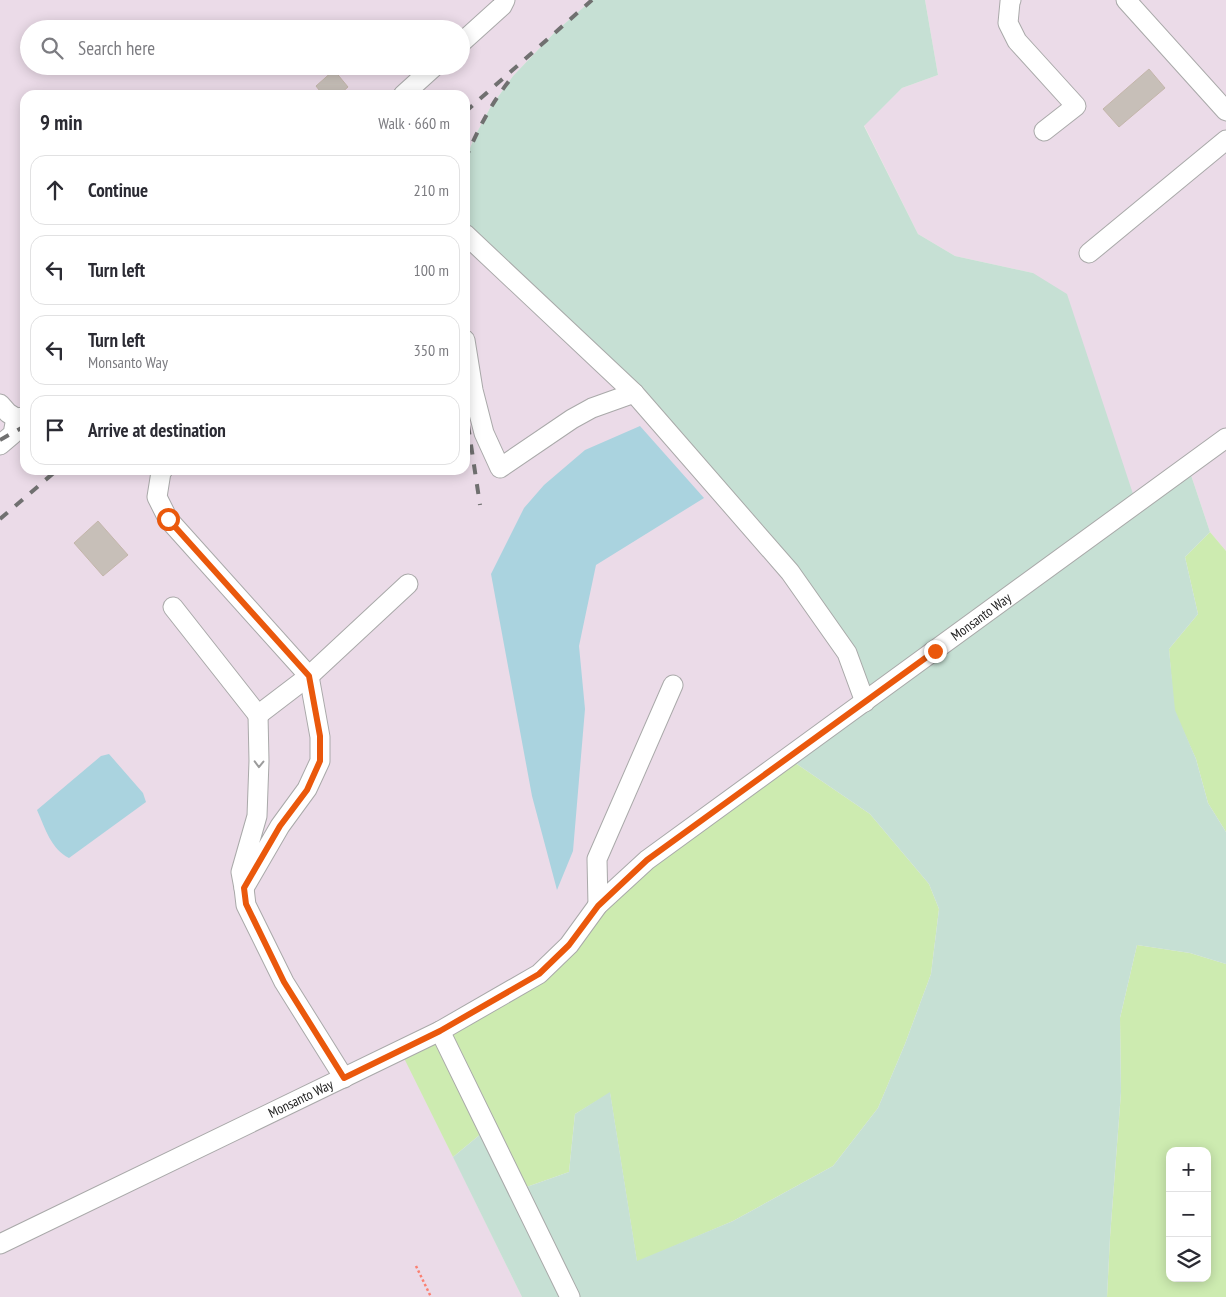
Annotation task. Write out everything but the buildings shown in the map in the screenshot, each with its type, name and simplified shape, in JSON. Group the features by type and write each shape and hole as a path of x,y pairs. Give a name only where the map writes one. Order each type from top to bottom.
{"street":[{"path":"470,35 502,6 505,0"},
{"path":"1011,0 1008,23 1017,42 1076,106 1044,131"},
{"path":"1126,0 1226,111"},
{"path":"409,90 425,75"},
{"path":"1089,253 1226,140"},
{"path":"470,239 634,393 790,572 847,654 865,702"},
{"path":"470,371 484,433 500,468 572,419 592,408 634,393"},
{"path":"0,404 8,413 20,418"},
{"path":"0,428 20,418"},
{"path":"0,445 13,434 20,420"},
{"name":"Monsanto Way","path":"0,1244 440,1031 539,974 569,945 598,906 647,860 1226,438"},
{"path":"161,475 157,497 168,519 309,676 320,736 320,761 307,790 280,826 244,888"},
{"path":"258,716 309,676 408,584"},
{"path":"173,607 258,716 257,816 241,872 246,904 284,982 344,1078"},
{"path":"598,906 597,859 672,685"},
{"path":"440,1031 570,1297"}],"path":[{"path":"416,1266 431,1297"}],"shaded area":[{"path":"0,0 592,0 555,32 513,76 490,108 470,148 470,90 20,90 20,475 470,475 470,239 634,393 790,572 865,702 569,945 401,1050 522,1297 0,1297"},
{"path":"925,0 1226,0 1226,551 1210,532 1188,466 1136,504 1033,273 955,256 918,234 864,125 902,88 938,75"}],"green space":[{"path":"592,0 925,0 938,75 902,88 864,126 918,234 955,256 1033,273 1067,294 1136,503 1188,466 1210,532 1185,557 1198,614 1169,649 1175,710 1196,759 1208,803 1226,832 1226,964 1190,953 1137,945 1120,1018 1121,1092 1107,1297 522,1297 453,1157 488,1128 518,1190 569,1172 575,1114 610,1092 637,1261 733,1221 833,1166 878,1108 905,1044 931,974 939,909 929,884 870,814 788,758 865,702 847,654 634,393 470,239 470,148 490,108 513,76 555,32"},
{"path":"1210,532 1226,551 1226,832 1208,803 1196,759 1174,710 1169,649 1198,614 1185,557"},
{"path":"788,758 870,814 929,884 939,909 931,974 905,1044 878,1108 833,1166 733,1221 637,1262 610,1093 575,1114 569,1172 518,1190 488,1128 453,1157 400,1050 539,974 598,905"},
{"path":"1137,945 1190,953 1226,964 1226,1297 1107,1297 1121,1092 1120,1018"}],"water":[{"path":"640,426 704,498 596,565 579,646 585,709 573,851 557,890 532,796 491,574 524,508 544,485 585,450"},
{"path":"109,754 143,793 146,802 69,858 53,844 37,810 101,756"}],"railway":[{"path":"470,108 592,0"},
{"path":"470,148 487,115 515,74"},
{"path":"0,440 20,429"},
{"path":"470,438 480,505"},
{"path":"0,519 51,475"}],"route":[{"path":"168,519 309,676 320,736 320,761 307,790 280,826 244,888 246,904 284,982 344,1078 440,1031 539,974 569,945 598,906 647,860 935,651"}]}
